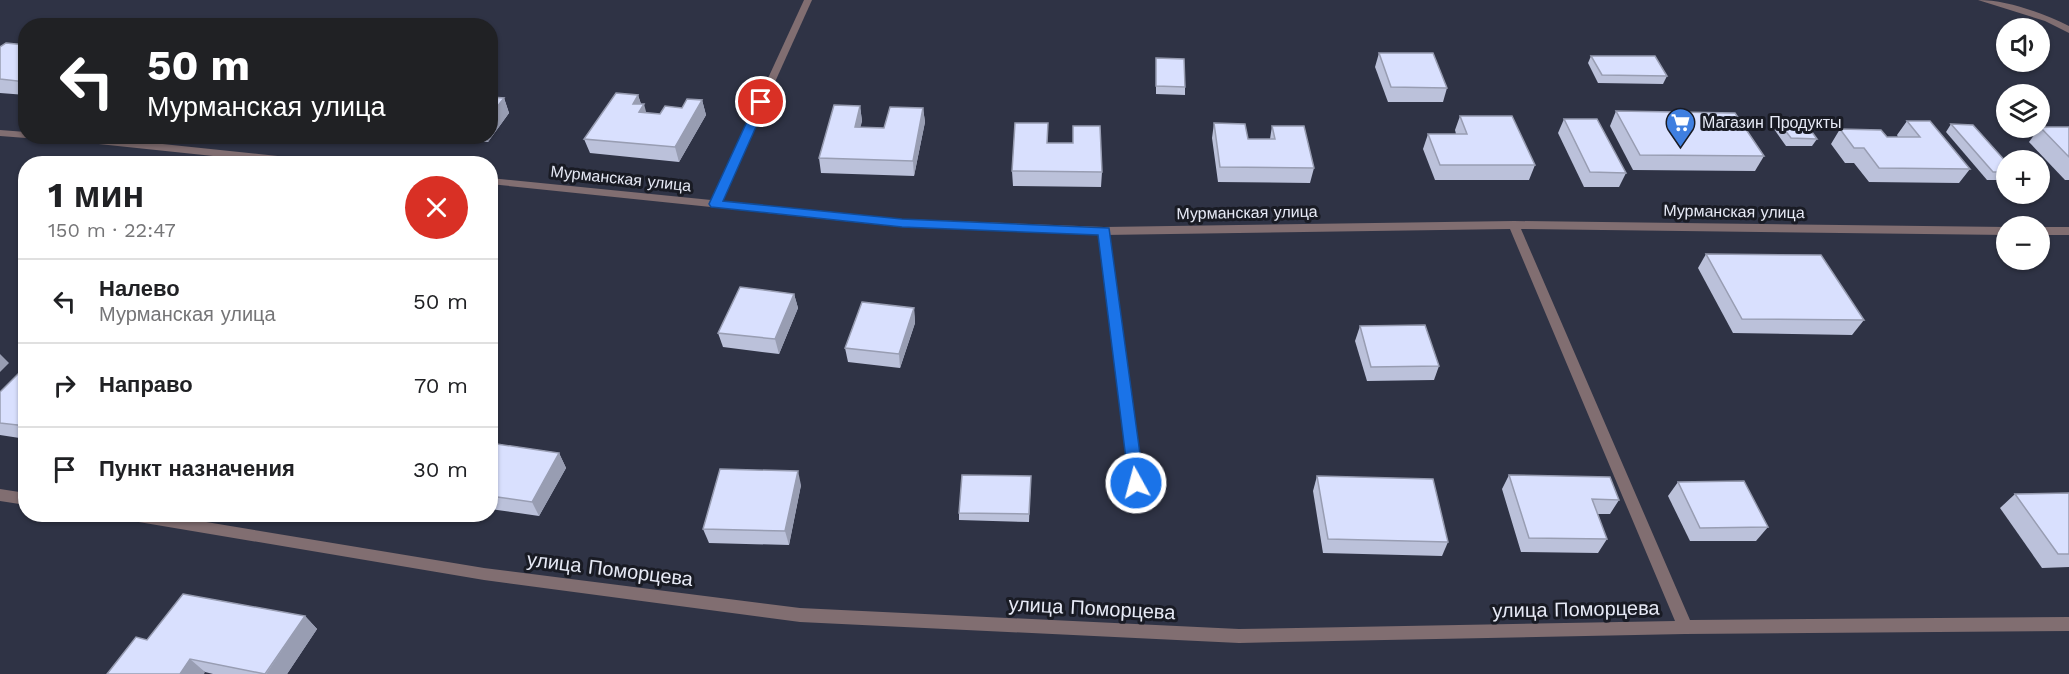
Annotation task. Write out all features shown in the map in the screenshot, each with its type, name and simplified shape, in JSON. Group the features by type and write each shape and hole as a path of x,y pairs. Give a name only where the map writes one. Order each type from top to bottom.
{"street":[{"path":"715,204 808,0"},
{"path":"1982,0 2048,19 2069,30"},
{"path":"0,133 18,134"},
{"path":"129,144 247,156"},
{"name":"Мурманская улица","path":"498,182 902,223 1104,231 1514,225 1996,231"},
{"path":"1514,225 1685,627"},
{"path":"1104,231 1136,483"},
{"path":"2050,231 2069,231"},
{"path":"0,495 18,498"},
{"name":"улица Поморцева","path":"169,522 484,574 800,615 1239,636 1685,627 2069,624"}],"building":[{"path":"6,43 18,44 18,81 0,79 0,47"},
{"path":"1379,53 1433,53 1447,88 1391,87"},
{"path":"1591,56 1655,56 1667,76 1602,75"},
{"path":"1156,58 1184,59 1185,87 1156,86"},
{"path":"616,93 638,95 633,104 644,104 639,112 660,114 665,106 682,108 687,99 702,100 675,147 584,139"},
{"path":"498,98 504,98 498,106"},
{"path":"834,105 860,106 855,127 884,128 890,107 923,108 913,161 819,158"},
{"path":"1616,111 1735,113 1764,156 1640,155"},
{"path":"1460,116 1512,116 1535,165 1440,165 1428,134 1467,134"},
{"path":"1564,119 1597,119 1626,173 1590,172"},
{"path":"1778,121 1804,121 1817,139 1791,138"},
{"path":"1907,121 1930,121 1970,169 1879,168 1864,148 1854,148 1840,129 1881,130 1887,137 1920,137"},
{"path":"1015,123 1048,123 1047,143 1073,143 1073,126 1100,126 1102,172 1012,171"},
{"path":"1214,123 1245,124 1248,139 1275,139 1272,126 1304,126 1314,168 1220,167"},
{"path":"1951,124 1973,125 1996,151 1996,172 1993,172"},
{"path":"2050,127 2069,127 2069,157 2050,137"},
{"path":"1706,254 1821,255 1864,320 1742,319"},
{"path":"740,287 794,294 775,339 718,333"},
{"path":"862,302 914,308 899,354 845,348"},
{"path":"1425,325 1439,366 1371,367 1360,326"},
{"path":"18,374 18,425 0,423 0,392"},
{"path":"498,444 559,453 532,502 498,497"},
{"path":"720,469 798,471 785,531 703,529"},
{"path":"962,475 1031,476 1029,514 959,513"},
{"path":"1509,475 1610,477 1619,500 1592,499 1607,539 1529,538"},
{"path":"1317,476 1433,479 1448,542 1328,539"},
{"path":"1744,481 1768,527 1700,528 1678,482"},
{"path":"2069,493 2069,554 2058,554 2015,494"},
{"path":"183,594 305,616 265,674 190,659 180,674 107,674 136,637 147,640"}],"place":[{"name":"Магазин Продукты","path":"1681,148"}],"route":[{"path":"761,102 715,204 902,223 1104,231 1136,483"}]}
